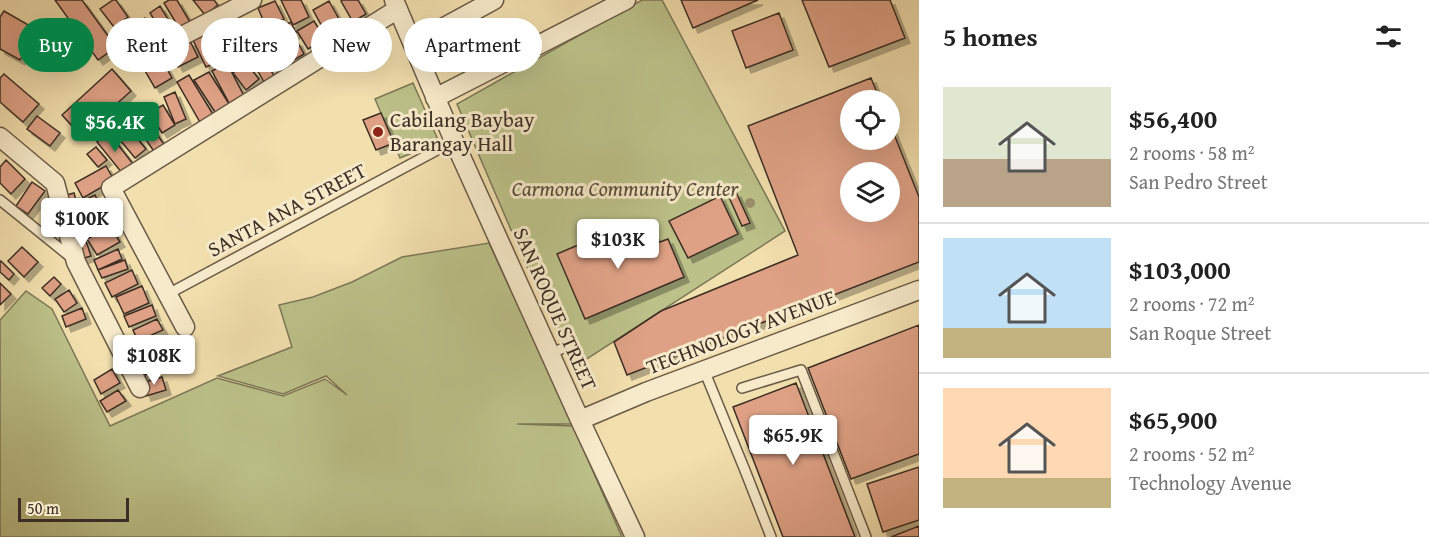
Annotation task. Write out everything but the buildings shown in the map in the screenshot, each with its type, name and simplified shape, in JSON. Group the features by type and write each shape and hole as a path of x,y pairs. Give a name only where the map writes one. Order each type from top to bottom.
{"street":[{"path":"189,32 252,0"},
{"path":"461,18 494,0"},
{"path":"435,98 626,0"},
{"path":"185,327 111,188 396,5"},
{"name":"SAN ROQUE STREET","path":"396,5 404,23"},
{"name":"SAN ROQUE STREET","path":"424,72 550,354 635,537"},
{"path":"0,138 55,183 76,262 140,388"},
{"name":"TECHNOLOGY AVENUE","path":"580,420 646,392 919,290"}],"lane":[{"name":"SANTA ANA STREET","path":"168,294 454,141"},
{"path":"0,201 76,262"},
{"path":"550,354 569,345"},
{"path":"704,370 771,537"},
{"path":"742,388 801,370 866,537"}],"green space":[{"name":"Carmona Community Center","path":"642,0 662,0 785,231 579,364 526,265 457,104 514,72 542,72 542,56"},
{"path":"413,83 439,142 400,158 375,99"},
{"path":"489,243 573,424 517,424 573,426 622,537 0,537 0,320 26,291 52,309 110,426 217,378 283,396 325,379 347,395 326,376 283,394 218,376 292,347 279,305 313,297 352,282 402,257"}],"place":[{"name":"Cabilang Baybay Barangay Hall","path":"378,132"}]}
